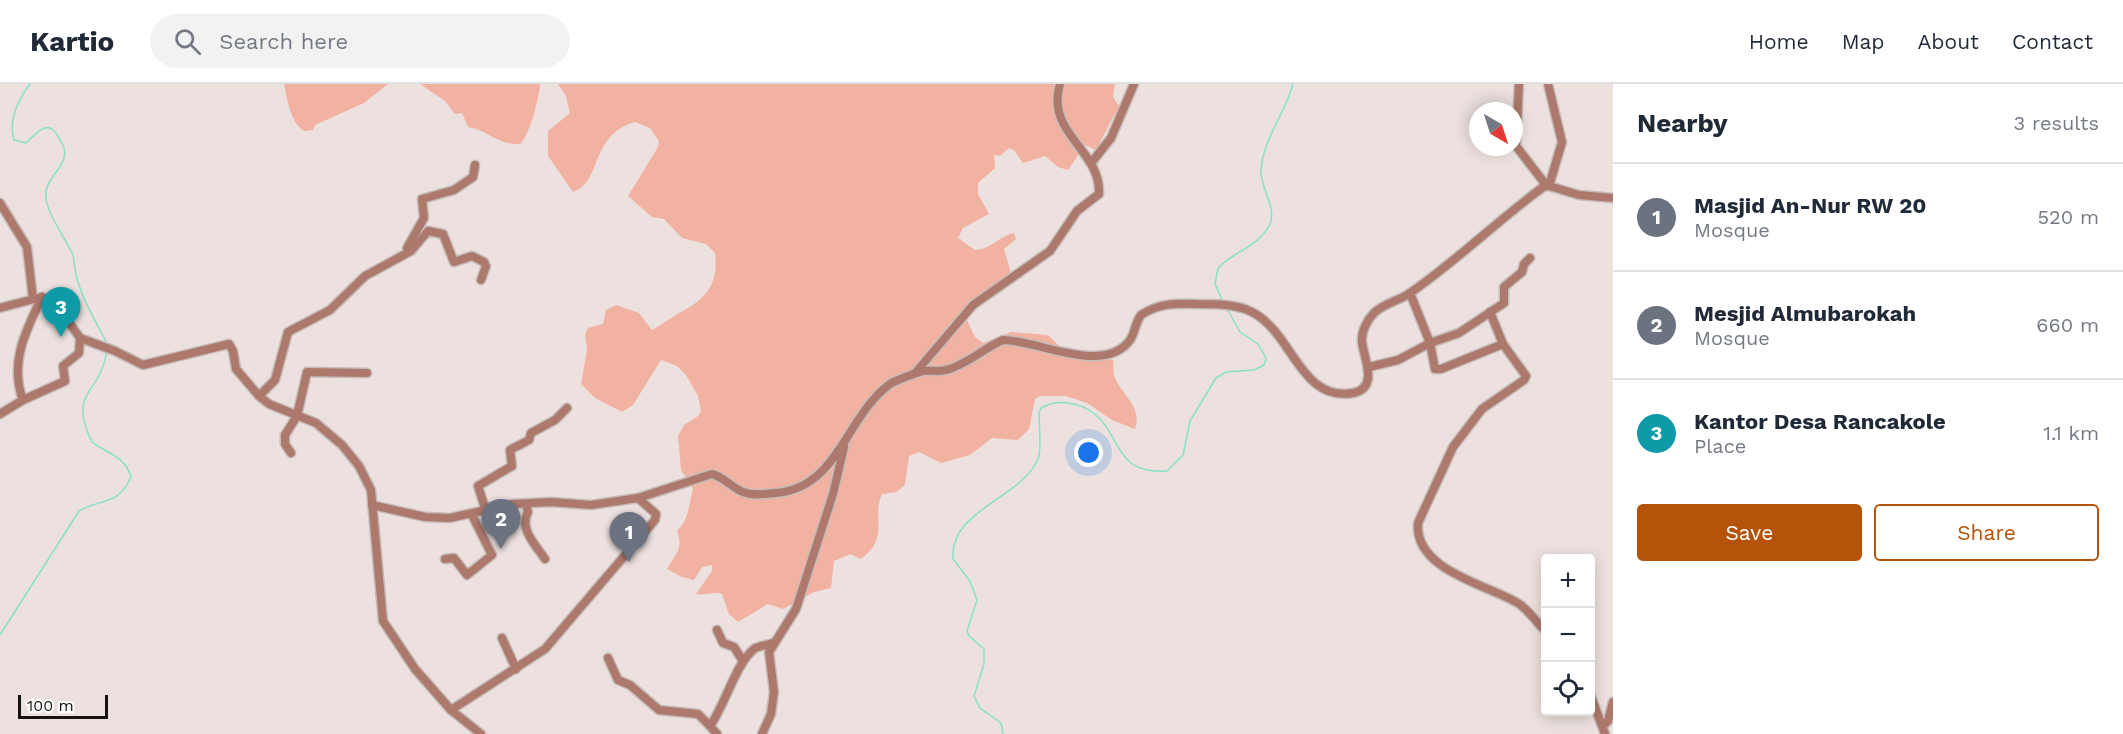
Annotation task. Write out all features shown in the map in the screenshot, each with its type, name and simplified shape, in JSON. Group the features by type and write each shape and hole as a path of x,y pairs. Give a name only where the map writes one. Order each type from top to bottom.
{"street":[{"path":"914,375 973,305 1050,251 1077,210 1098,195 1100,190 1092,162 1063,126 1057,92 1059,84"},
{"path":"1092,162 1111,138 1134,84"},
{"path":"1520,84 1516,146 1547,185 1579,195 1613,198"},
{"path":"372,505 425,517 472,514 485,508 543,502 591,505 638,498 712,474 743,492 757,495 794,491 809,483 826,469 845,444 862,414 890,383 922,371 939,371 956,366 1002,339 1076,354 1112,355 1130,340 1137,321 1149,310 1177,303 1208,304 1253,312 1275,331 1290,349 1302,373 1317,386 1354,393 1364,387 1369,367 1362,344 1366,325 1376,310 1410,293 1547,185 1562,142 1548,84"},
{"path":"400,258 414,239 422,221 422,200 462,186 473,177 475,165"},
{"path":"1,208 27,247 38,298 18,355 16,376 23,400"},
{"path":"259,396 275,380 288,332 330,310 365,276 411,251 428,231 442,233 454,262 472,256 486,264 481,280"},
{"path":"1369,367 1398,360 1430,343 1459,333 1506,301 1503,289 1522,272 1524,264 1530,258"},
{"path":"1410,293 1430,343 1433,366 1439,370 1503,344"},
{"path":"0,308 38,298 56,304 80,338 80,354 63,366 65,381 23,400 0,414"},
{"path":"1490,312 1503,344 1526,378 1482,409 1454,447 1418,523 1418,533 1426,553 1435,562 1517,602 1541,627"},
{"path":"80,338 146,365 229,344 233,351 236,369 259,396 269,404 316,423 342,445 366,478 371,490 383,621 406,658 451,710 481,734"},
{"path":"291,453 285,444 285,435 297,416 307,371 367,373"},
{"path":"485,508 478,486 512,466 510,450 530,440 531,433 555,420 567,408"},
{"path":"710,726 743,661 755,649 772,643 788,626 796,609 833,494 845,444"},
{"path":"451,710 545,649 656,520 656,514 638,498"},
{"path":"526,504 528,512 524,519 525,528 545,559"},
{"path":"445,559 454,558 467,575 492,555 472,514"},
{"path":"717,630 725,646 733,646 743,661"},
{"path":"502,638 516,669"},
{"path":"762,734 767,726 773,702 774,692 769,657 772,643"},
{"path":"608,658 618,680 630,685 659,710 698,714 717,734"},
{"path":"1604,730 1613,702"},
{"path":"1595,707 1604,730"}],"shaded area":[{"path":"284,84 388,84 364,103 315,125 313,130 304,131 293,117"},
{"path":"420,84 540,84 536,107 524,139 520,144 513,144 468,127 462,113 455,114 445,101"},
{"path":"558,84 1115,84 1113,97 1119,106 1096,150 1085,145 1068,170 1058,167 1045,156 1023,163 1014,150 1009,148 1000,156 994,155 995,168 978,183 978,194 989,214 963,228 958,238 975,250 985,248 1014,233 1016,239 1004,249 1011,273 963,312 975,337 983,343 1011,332 1048,335 1070,357 1113,360 1114,375 1136,414 1135,429 1112,420 1087,403 1066,396 1040,396 1035,399 1029,429 1018,440 992,438 970,455 941,463 919,452 909,456 905,485 896,492 882,494 879,502 878,535 875,544 860,559 851,554 834,561 831,588 814,592 783,609 768,604 738,622 729,614 722,594 696,594 712,571 712,565 702,567 694,580 667,569 679,547 677,531 686,517 693,489 681,470 678,436 684,425 698,416 701,411 698,396 686,375 677,366 661,360 633,405 622,412 595,398 581,384 587,350 585,334 588,328 603,324 606,310 616,305 639,313 652,330 694,304 708,291 715,275 715,253 706,244 682,238 664,219 652,217 628,196 658,147 659,141 650,128 635,122 621,128 610,137 589,179 573,192 548,156 548,131 570,113 566,96"}],"waterway":[{"path":"30,84 15,110 12,125 14,140 26,143 41,129 49,128 55,132 64,148 62,163 49,183 46,198 53,219 74,258 76,275 82,293 107,343"},
{"path":"1223,302 1215,284 1218,268 1253,244 1265,232 1272,218 1261,170 1270,137 1293,84"},
{"path":"1003,734 1001,723 980,708 974,696 984,664 984,649 969,636 967,631 977,600 970,581 953,559 955,542 962,528 1029,473 1039,455 1039,413 1041,408 1048,405 1065,403 1081,406 1101,420 1126,459 1131,463 1148,470 1167,471 1183,455 1190,421 1216,378 1226,372 1254,370 1264,365 1266,358 1258,344 1240,332 1227,309"},
{"path":"0,635 79,511 115,497 121,493 131,477 125,464 92,442 85,425 84,402 103,366 107,351"}],"place":[{"name":"Kantor Desa Rancakole","path":"61,337"},
{"name":"Mesjid Almubarokah","path":"501,549"},
{"name":"Masjid An-Nur RW 20","path":"629,562"}]}
